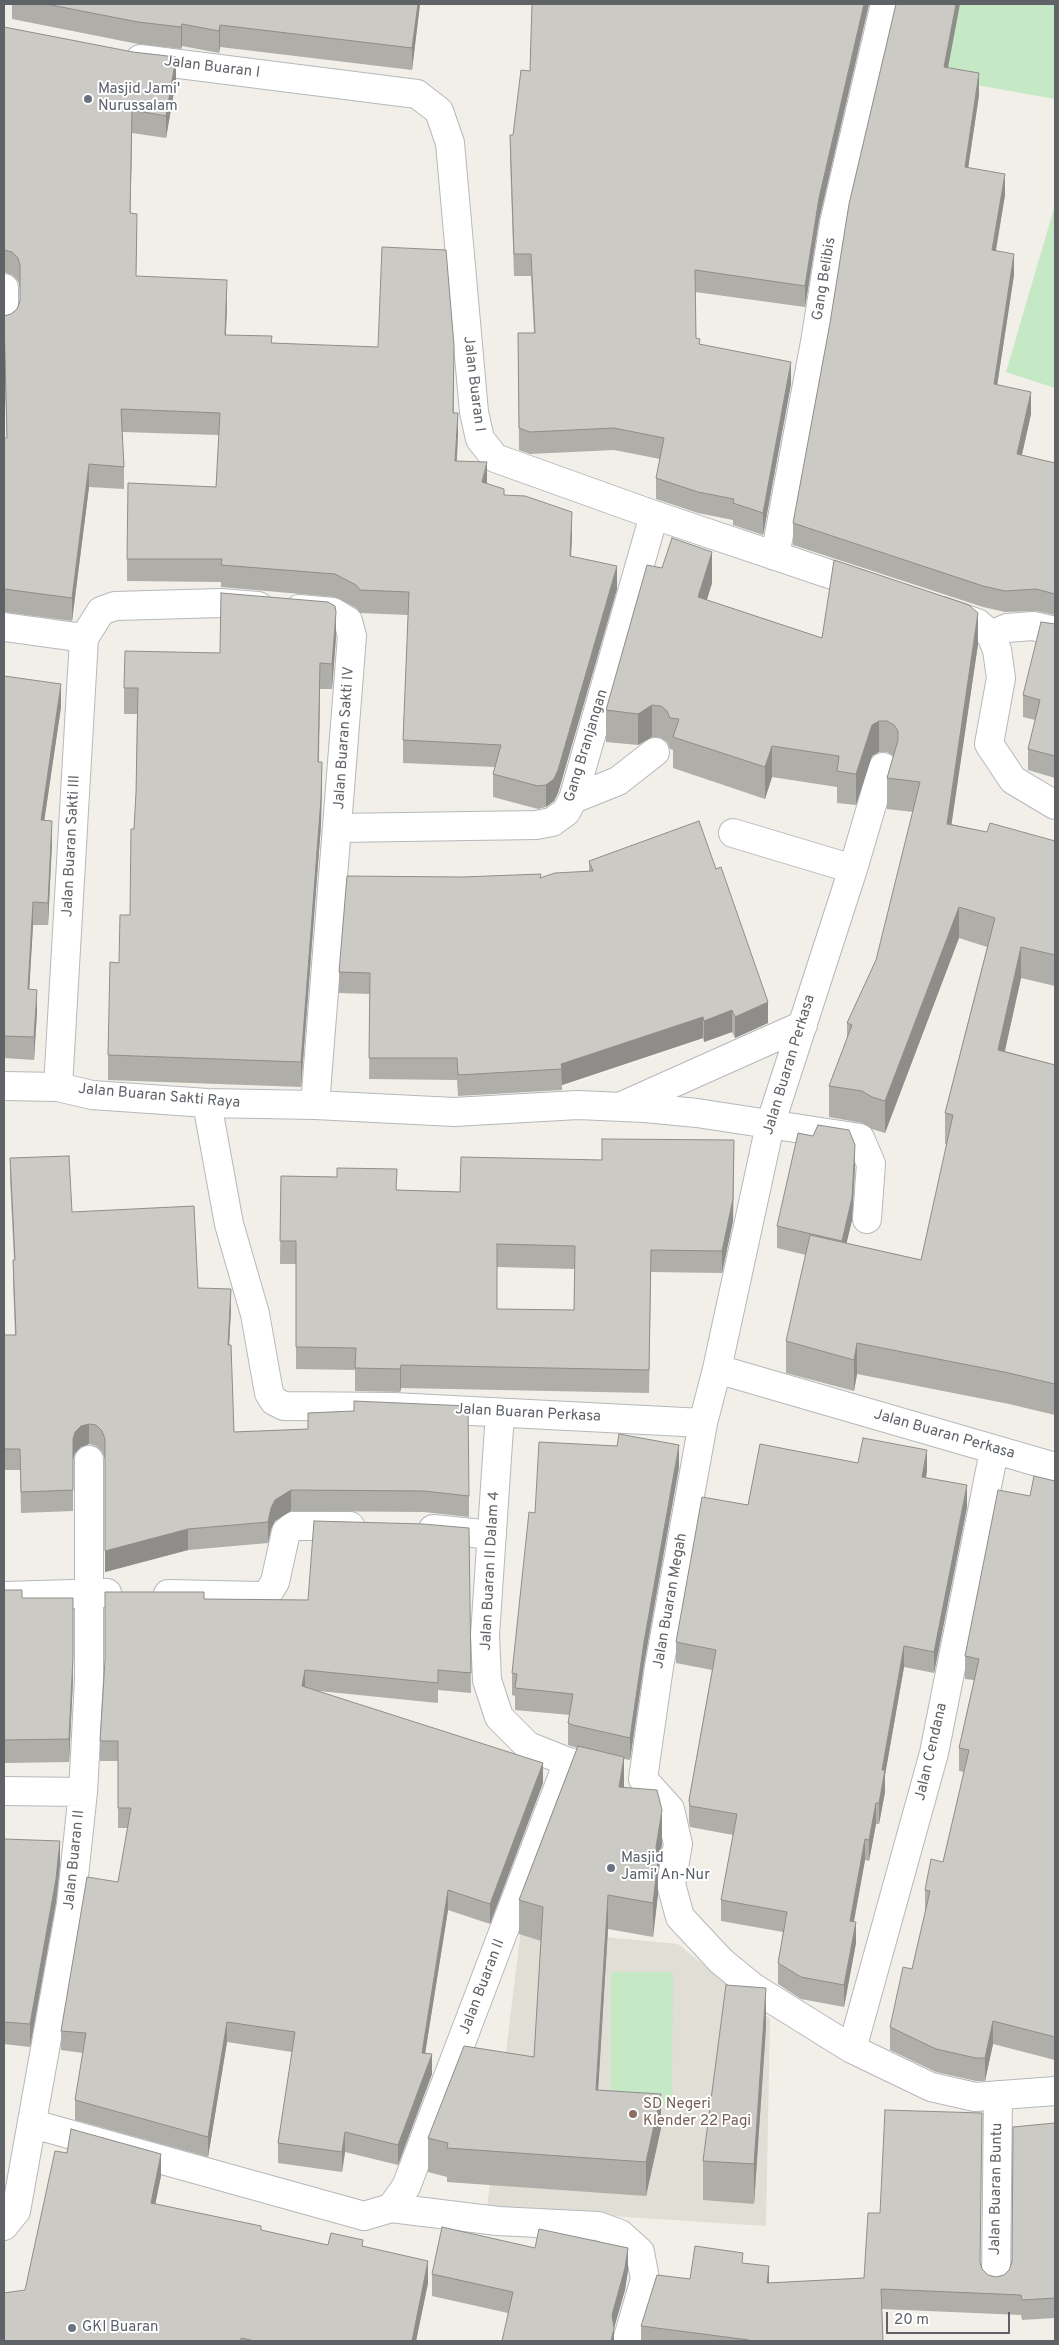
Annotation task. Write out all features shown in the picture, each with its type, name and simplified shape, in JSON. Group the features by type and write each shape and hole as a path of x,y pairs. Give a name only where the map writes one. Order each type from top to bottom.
{"street":[{"name":"Gang Belibis","path":"775,556 815,342 834,223 885,4"},
{"name":"Jalan Buaran I","path":"118,55 417,94 439,111 450,143 474,412 480,439 495,458 654,515 895,596"},
{"path":"4,288 4,323"},
{"name":"Gang Branjangan","path":"338,828 536,825 552,822 566,812 573,799 654,515"},
{"name":"Jalan Buaran Sakti IV","path":"101,611 115,606 221,604 333,612 348,621 352,636 315,1105"},
{"path":"922,605 977,623 991,635 1001,678 989,744 1013,780 1055,805"},
{"name":"Jalan Buaran Sakti III","path":"58,1087 84,638 101,611"},
{"path":"991,635 1007,628 1033,626 1055,630"},
{"path":"4,627 84,638"},
{"path":"573,799 618,781 655,752"},
{"name":"Jalan Buaran Perkasa","path":"207,1103 229,1224 255,1314 269,1393 274,1400 284,1406 394,1407 703,1423 717,1369 770,1125 853,869 883,766"},
{"path":"734,834 853,869"},
{"path":"619,1107 802,1025"},
{"name":"Jalan Buaran Sakti Raya","path":"4,1086 58,1087 92,1094 207,1103 315,1105 454,1112 578,1105 619,1107 697,1114 860,1138 872,1164 867,1219"},
{"name":"Jalan Buaran Perkasa","path":"717,1369 994,1451 1055,1467"},
{"name":"Jalan Buaran II Dalam 4","path":"500,1413 485,1635 487,1680 499,1717 528,1746 568,1762 643,1779"},
{"name":"Jalan Buaran Megah","path":"643,1779 659,1667 703,1423"},
{"name":"Jalan Cendana","path":"852,2049 934,1753 994,1451"},
{"name":"Jalan Buaran II","path":"4,2226 16,2211 72,1904 83,1792 90,1680 88,1460"},
{"path":"4,1596 90,1593 260,1596 268,1593 275,1582 286,1532 293,1526 376,1527"},
{"path":"405,1528 492,1536"},
{"name":"Jalan Buaran II","path":"391,2208 406,2187 568,1762"},
{"path":"643,1779 670,1809 678,1844 671,1884 680,1918 722,1961 754,1988 852,2049 930,2087 974,2097 1055,2091"},
{"path":"4,1790 83,1792"},
{"name":"Jalan Buaran Buntu","path":"996,2282 998,2095"},
{"path":"33,2124 364,2216 391,2208 498,2222 598,2226 620,2234 640,2252 645,2279 627,2341"}],"shaded area":[{"name":"SD Negeri Klender 22 Pagi","path":"521,1929 678,1944 770,2019 766,2226 487,2208"}],"green space":[{"path":"958,4 1055,4 1055,99 937,78"},
{"path":"1055,205 1055,388 1006,372"},
{"path":"611,1972 673,1972 672,2105 611,2104"}],"building":[{"path":"46,4 418,4 412,48 220,25 219,31 182,24 181,27 138,22"},
{"path":"532,4 864,4 819,198 805,286 695,270 696,338 700,339 699,344 791,362 763,513 733,503 734,499 698,492 656,478 664,438 614,428 530,432 519,428 518,333 535,333 531,254 514,254 510,135 513,135 521,70 530,71"},
{"path":"896,4 956,4 944,67 979,73 965,167 1005,174 992,250 1014,254 994,384 1031,392 1017,454 1055,463 1055,594 1036,589 1005,591 983,586 793,523 830,323 849,204"},
{"path":"4,27 133,52 176,57 166,116 132,110 130,213 137,214 136,276 227,280 225,335 272,336 271,343 378,347 382,247 446,250 454,345 453,413 458,413 455,461 487,462 482,482 504,489 504,495 525,496 572,512 570,556 617,566 558,770 554,779 546,785 538,786 493,774 501,745 403,740 409,592 360,590 356,585 335,574 221,565 222,559 127,559 128,483 216,487 220,413 121,409 124,467 89,464 72,598 4,589 4,438 7,438 4,316 11,314 17,309 20,301 20,265 18,258 12,252 4,250"},
{"path":"672,538 712,552 698,597 822,638 834,560 969,605 978,613 947,824 987,832 990,823 1055,841 1055,955 1021,947 998,1050 1055,1065 1055,1384 857,1343 854,1360 786,1341 810,1235 921,1260 953,1115 945,1113 995,918 959,907 885,1101 872,1097 862,1091 829,1086 852,1025 847,1023 876,960 920,782 887,778 898,740 898,731 894,725 887,721 879,721 872,725 856,774 837,771 839,756 772,746 765,767 673,737 679,719 670,718 667,711 661,706 652,705 638,714 606,710 647,565 662,568"},
{"path":"221,593 328,602 335,606 332,664 320,663 318,762 322,762 321,799 301,1062 108,1055 110,962 119,963 120,915 130,915 131,829 134,829 136,793 138,688 124,688 125,651 220,653"},
{"path":"1041,622 1055,624 1055,756 1028,749 1040,700 1023,695"},
{"path":"4,676 61,684 41,820 52,821 48,903 33,902 28,989 37,990 34,1037 4,1036"},
{"path":"699,821 716,869 721,867 768,1002 735,1017 732,1010 704,1021 703,1017 561,1064 562,1069 458,1075 457,1058 369,1058 370,973 339,972 347,876 462,877 541,874 540,878 555,873 593,871 589,861"},
{"path":"818,1125 849,1130 855,1145 852,1198 842,1241 777,1226 798,1133 813,1136"},
{"path":"602,1139 734,1140 733,1199 722,1251 651,1250 649,1370 401,1365 400,1369 355,1368 356,1348 296,1347 296,1241 280,1241 281,1176 337,1177 337,1168 397,1169 396,1190 460,1192 461,1157 602,1160","holes":["497,1244 575,1246 574,1310 497,1309"]},
{"path":"69,1156 72,1212 194,1206 198,1288 231,1289 228,1345 231,1345 234,1432 308,1429 308,1413 354,1411 354,1401 468,1406 469,1496 424,1491 291,1490 275,1500 268,1522 188,1529 105,1551 105,1439 102,1431 96,1425 89,1424 81,1426 75,1432 73,1439 73,1490 21,1492 20,1449 4,1449 4,1335 16,1335 13,1260 15,1260 10,1158"},
{"path":"619,1434 679,1445 644,1642 630,1738 568,1723 573,1694 515,1688 517,1674 512,1673 529,1512 535,1513 539,1442 617,1446"},
{"path":"863,1438 927,1450 922,1477 967,1485 934,1652 904,1646 882,1770 885,1770 879,1803 876,1803 869,1840 865,1839 850,1921 856,1922 844,1985 801,1977 778,1963 787,1912 721,1900 737,1814 690,1806 689,1800 716,1650 676,1642 702,1497 748,1505 760,1444 858,1463"},
{"path":"1034,1476 1055,1481 1055,2037 993,2021 985,2058 976,2058 936,2049 890,2027 903,1967 912,1969 930,1891 925,1890 931,1859 943,1862 969,1750 959,1748 979,1659 965,1656 998,1490 1030,1496"},
{"path":"314,1521 423,1524 469,1528 471,1673 438,1670 438,1683 305,1670 302,1686 543,1763 490,1904 448,1890 422,2053 432,2054 398,2145 345,2132 342,2152 278,2143 295,2032 227,2022 208,2137 75,2100 86,2033 61,2031 87,1877 118,1882 131,1808 118,1808 118,1741 100,1741 105,1660 105,1592 204,1592 204,1599 308,1600"},
{"path":"4,1590 22,1590 22,1598 73,1598 73,1657 69,1739 4,1740"},
{"path":"578,1746 624,1757 619,1787 657,1790 662,1810 656,1847 658,1860 653,1903 608,1895 596,2090 661,2094 646,2162 447,2148 448,2143 428,2138 464,2046 534,2057 543,1907 519,1900"},
{"path":"4,1839 60,1841 56,1879 30,2024 4,2022"},
{"path":"726,1985 766,1988 754,2164 703,2161"},
{"path":"885,2110 982,2113 980,2262 982,2269 988,2275 996,2277 1004,2275 1009,2270 1012,2262 1013,2127 1055,2123 1055,2298 1022,2300 1021,2295 881,2289 883,2341 750,2341 641,2326 657,2275 690,2279 695,2246 743,2253 742,2263 769,2266 767,2283 864,2278 868,2213 880,2213"},
{"path":"71,2129 161,2154 151,2203 261,2226 261,2230 328,2245 331,2233 363,2240 362,2246 428,2261 412,2341 255,2341 241,2338 241,2341 4,2341 4,2293 25,2290 55,2151 67,2153"},
{"path":"442,2227 535,2248 539,2229 628,2248 625,2268 612,2315 614,2328 611,2341 502,2341 513,2292 432,2274"}],"place":[{"name":"Masjid Jami' Nurussalam","path":"88,99"},
{"name":"Masjid Jami' An-Nur","path":"611,1868"},
{"name":"SD Negeri Klender 22 Pagi","path":"633,2114"},
{"name":"GKI Buaran","path":"72,2328"}]}
